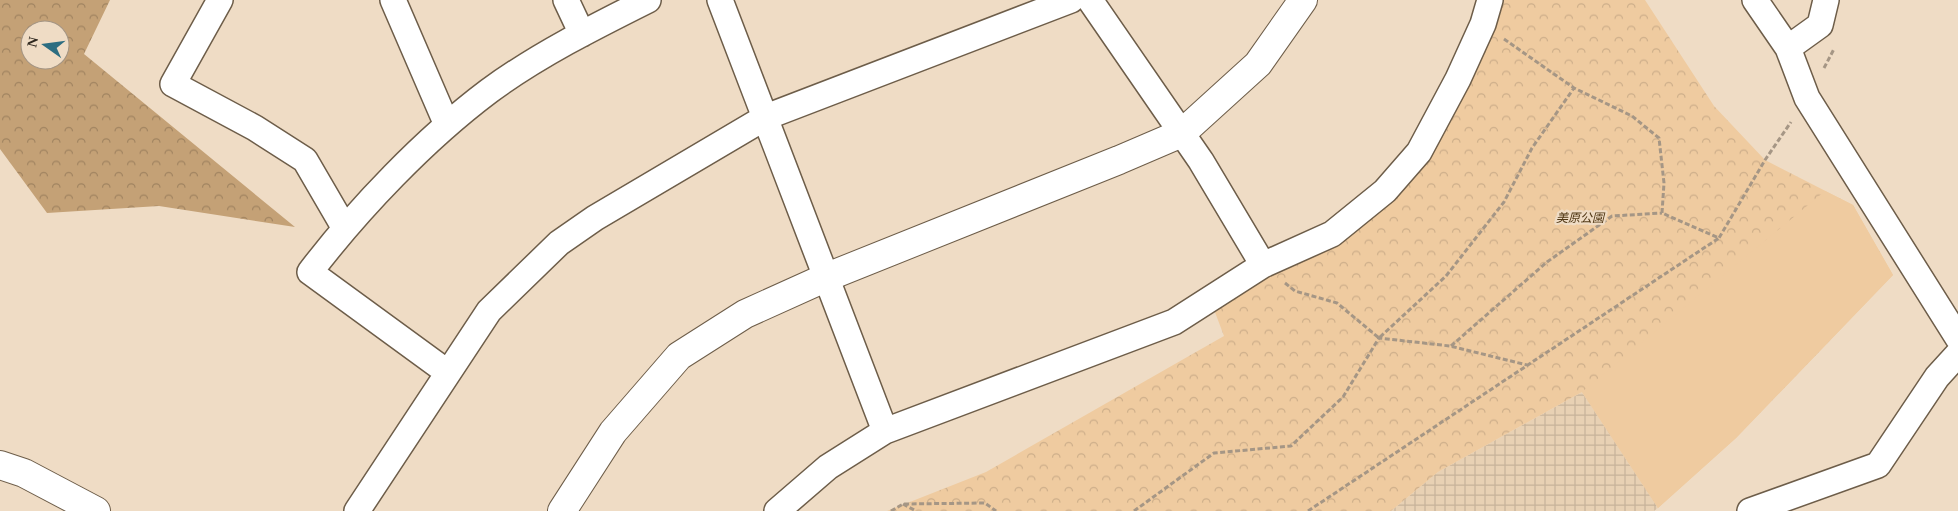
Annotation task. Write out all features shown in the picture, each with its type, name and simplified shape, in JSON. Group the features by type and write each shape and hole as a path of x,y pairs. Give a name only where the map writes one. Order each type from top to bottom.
{"street":[{"path":"220,0 173,84 255,128 305,160 344,227"},
{"path":"393,0 447,125"},
{"path":"566,0 582,34"},
{"path":"447,372 310,272 344,227 447,125 490,90 582,34 648,0"},
{"path":"720,0 885,431"},
{"path":"357,511 489,311 558,243 595,218 766,117 1071,0"},
{"path":"1090,0 1182,133 1264,265"},
{"path":"562,511 612,432 679,356 746,314 827,277 1120,160 1182,133 1258,64 1303,0"},
{"path":"777,511 828,467 885,431 1174,322 1264,265 1332,234 1385,191 1419,152 1458,79 1483,24 1490,0"},
{"path":"1755,0 1788,48 1808,98 1958,338"},
{"path":"1788,48 1820,25 1826,0"},
{"path":"1750,511 1878,465 1937,377 1958,354"},
{"path":"0,465 24,473 96,511"}],"path":[{"path":"1483,24 1574,88 1632,116 1659,138 1664,183 1662,213"},
{"path":"1134,511 1214,453 1291,446 1343,396 1379,338 1446,276 1504,202 1532,148 1574,88"},
{"path":"1308,511 1719,238 1765,160 1808,98"},
{"path":"1450,346 1546,262 1612,216 1662,213 1719,238"},
{"path":"1264,265 1295,291 1337,303 1379,338 1450,346 1527,366"},
{"path":"891,511 903,504 986,503 996,511"},
{"path":"903,504 916,511"}],"shaded area":[{"path":"1582,392 1658,508 1654,511 1391,511 1438,472"}],"green space":[{"path":"0,0 110,0 84,54 295,227 159,206 47,213 0,149"},
{"name":"美原公園","path":"1490,0 1645,0 1714,106 1765,160 1853,205 1893,275 1736,438 1658,508 1582,392 1438,472 1391,511 887,511 986,472 1224,336 1210,299 1385,191"},
{"path":"1825,191 1853,205 1893,275 1736,438 1658,508 1582,392"}]}
